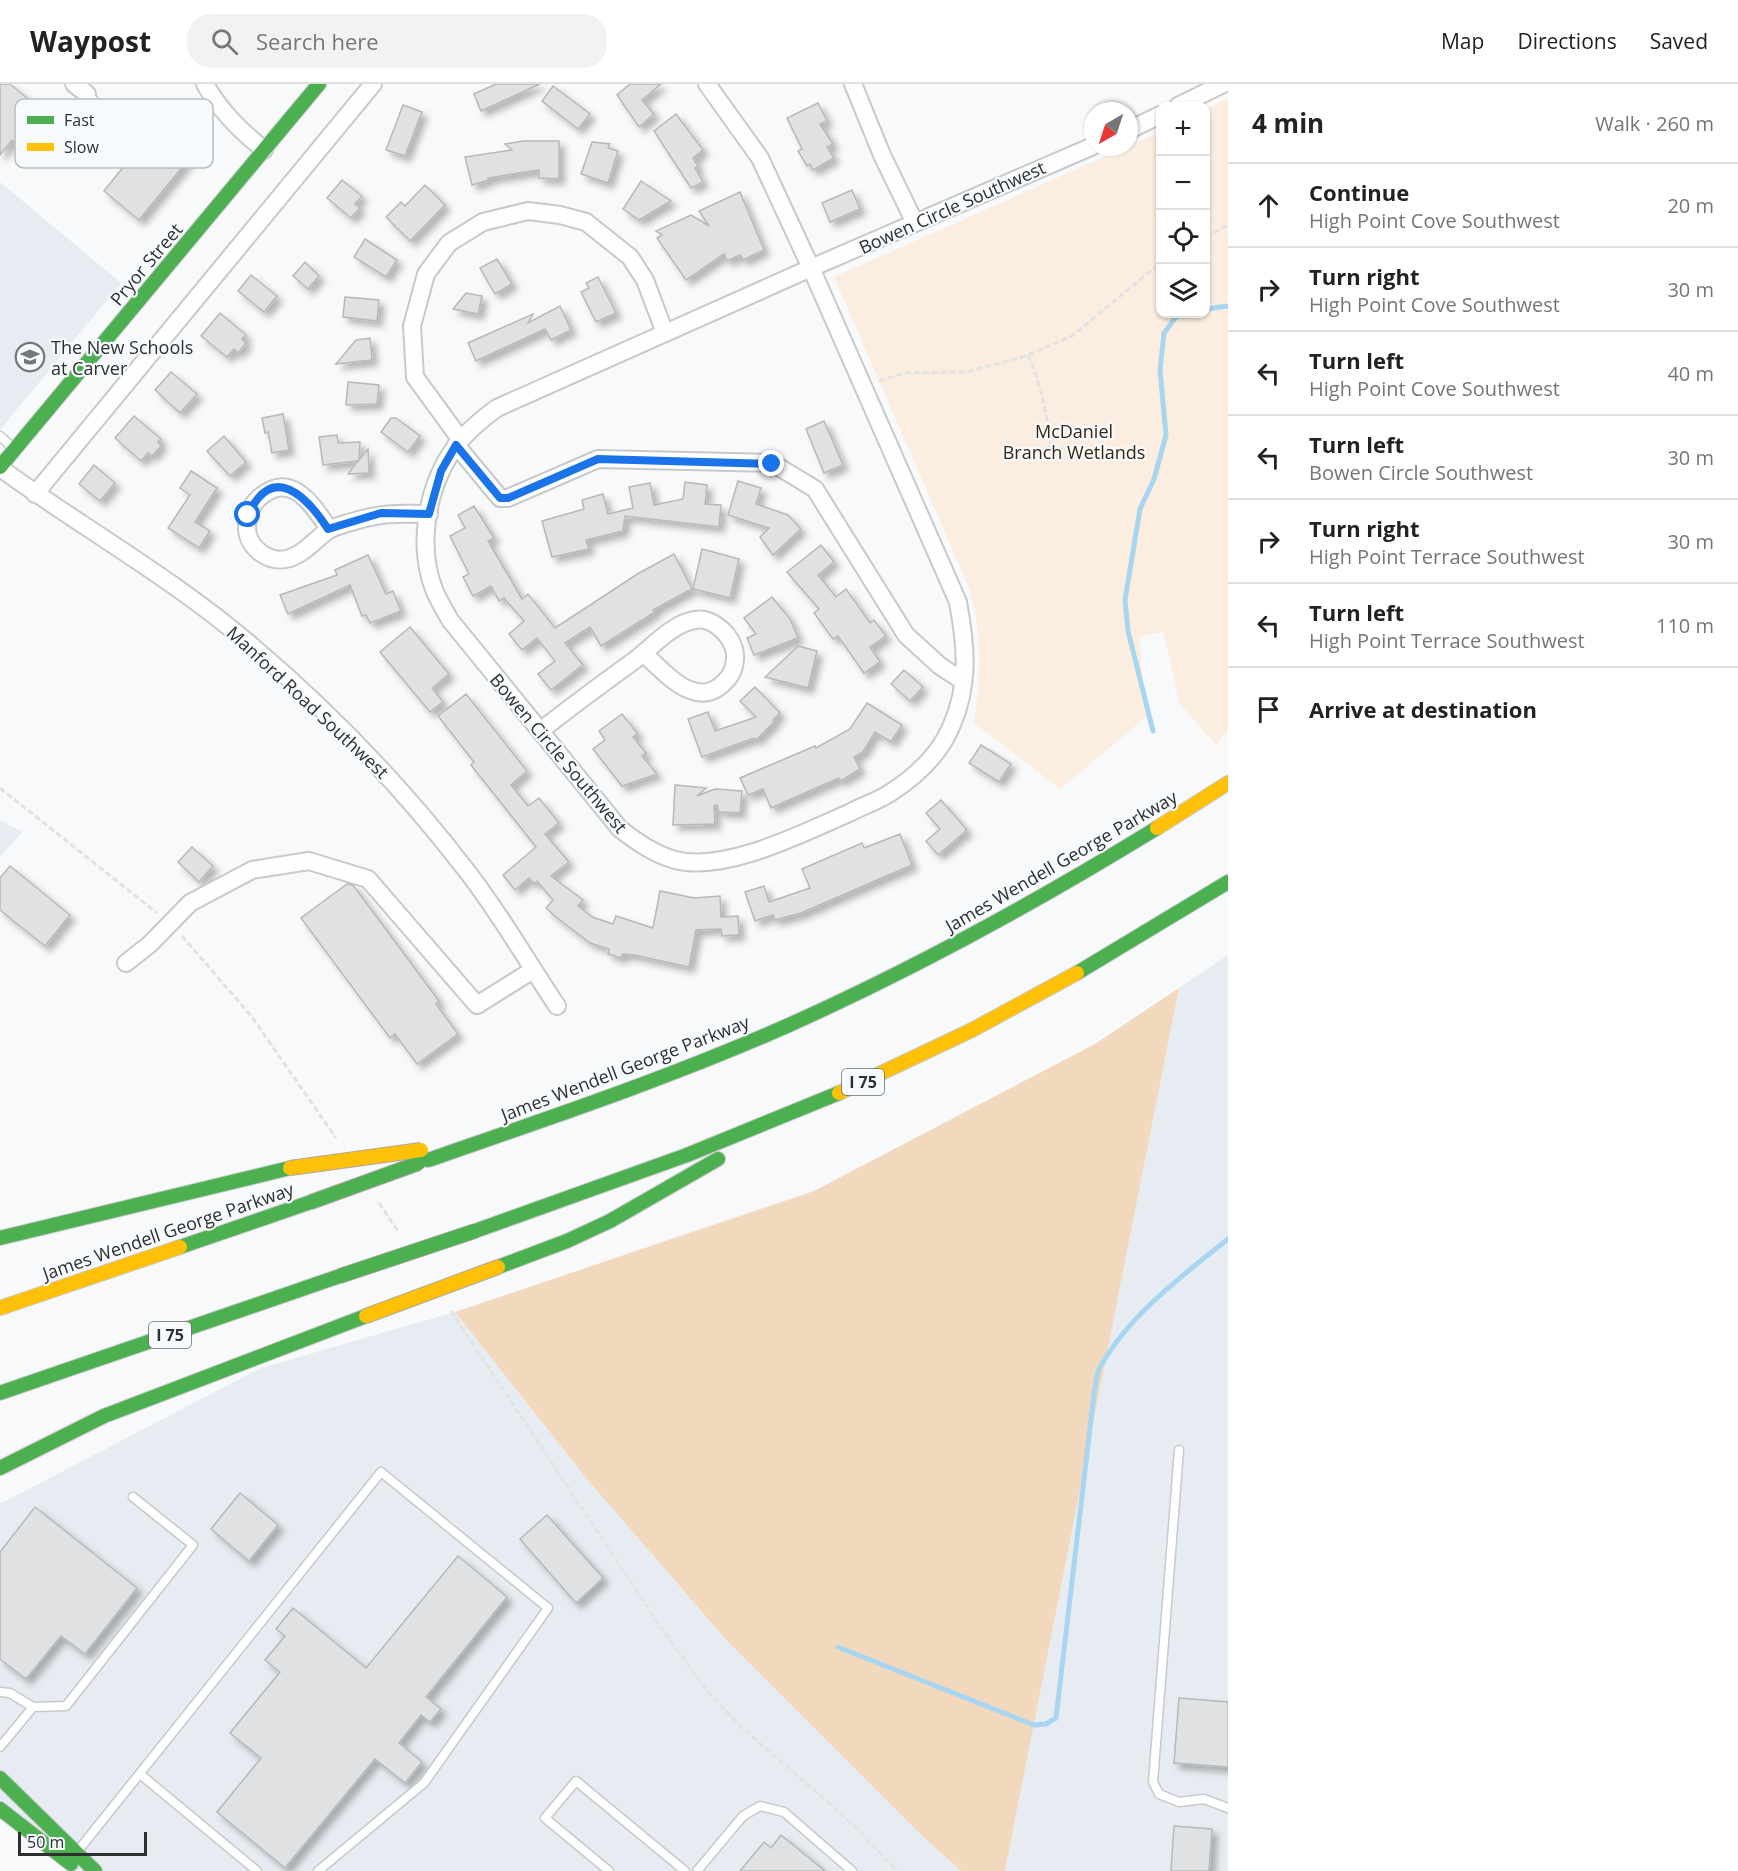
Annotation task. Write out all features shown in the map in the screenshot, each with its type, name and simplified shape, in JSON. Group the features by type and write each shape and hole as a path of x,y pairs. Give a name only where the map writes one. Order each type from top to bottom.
{"main road":[{"name":"Pryor Street","path":"0,467 319,84"},
{"name":"James Wendell George Parkway","path":"0,1308 311,1202 424,1155 495,1136 722,1053 867,988 1007,917 1118,853 1228,783"},
{"name":"I 75","path":"0,1393 475,1231 723,1142 812,1105 1028,1000 1145,934 1228,882"},
{"path":"0,1468 104,1416 567,1241 610,1221 812,1105"},
{"path":"0,1238 290,1168 424,1155"},
{"path":"0,1778 95,1871"},
{"path":"0,1809 81,1871"}],"street":[{"path":"206,84 221,109 264,150"},
{"path":"35,494 373,84"},
{"name":"Bowen Circle Southwest","path":"707,84 760,158 811,268 958,602 966,646 962,695 951,727 937,751 915,775 889,794 801,834 741,855 706,862 676,860 643,847 620,829 450,620 435,591 427,563 429,514 441,471 459,443 477,423 497,408 811,268 1084,150"},
{"path":"853,84 882,155 915,223"},
{"path":"1186,102 1223,84"},
{"path":"1138,126 1156,117"},
{"path":"665,333 645,280 630,257 586,222 560,214 528,211 483,222 449,243 426,274 412,326 415,377 459,443 500,498 508,498 598,459 772,464 815,489 906,635 940,666 963,681"},
{"name":"Manford Road Southwest","path":"0,467 35,494 101,535 207,611 252,646 344,732 386,774 467,871 557,1006"},
{"path":"328,529 307,500 292,489 281,487 268,490 254,502 246,528 251,542 260,553 273,560 288,559 308,548 328,529 381,513 429,514"},
{"path":"540,731 643,653 685,623 698,619 714,624 729,636 735,650 734,665 729,677 704,693 691,692 679,685 643,653"},
{"path":"126,963 150,944 190,903 252,870 309,861 368,879 477,1005 533,970"}],"lane":[{"path":"81,89 92,99"},
{"path":"0,436 15,449"},
{"path":"1179,1450 1153,1782 1159,1794 1179,1802 1204,1799 1228,1808"},
{"path":"77,1853 381,1472 548,1608 424,1783 318,1871"},
{"path":"0,1692 10,1693 33,1707 66,1706 193,1545 133,1497"},
{"path":"0,1747 33,1707"},
{"path":"140,1774 256,1871"},
{"path":"609,1871 545,1818 576,1781 685,1871"},
{"path":"697,1871 742,1816 760,1806 784,1812 852,1871"}],"path":[{"path":"1210,235 1228,225"},
{"path":"863,386 904,373 966,372 1028,355 1072,336 1160,264"},
{"path":"1028,355 1046,407 1052,458"},
{"path":"664,1632 710,1694 740,1726 846,1818 898,1871"}],"shaded area":[{"name":"The New Schools at Carver","path":"0,182 121,283 0,430"},
{"path":"0,820 22,832 0,857"},
{"path":"1228,955 1228,1871 1005,1871 1179,988"},
{"path":"1179,988 1005,1871 961,1871 921,1835 728,1642 586,1478 455,1312 814,1191 1095,1044"},
{"path":"455,1312 586,1478 728,1642 921,1835 961,1871 79,1871 0,1806 0,1504 261,1368"}],"green space":[{"name":"McDaniel Branch Wetlands","path":"1228,98 1228,730 1216,745 1180,704 1163,632 1139,637 1146,717 1060,789 974,723 978,689 979,639 969,588 834,277 1106,156 1138,156 1138,142 1156,134 1156,318 1210,318 1210,107"}],"building":[{"path":"0,84 10,84 28,99 15,99 15,142 12,140 0,155"},
{"path":"496,84 540,84 481,111 474,94"},
{"path":"630,84 661,84 642,100 654,114 639,127 617,95"},
{"path":"553,86 590,114 578,129 542,101"},
{"path":"818,103 827,121 820,124 833,144 827,147 834,158 813,170 810,164 807,166 798,151 802,149 787,118"},
{"path":"403,105 422,112 405,156 386,150"},
{"path":"676,114 703,150 693,158 698,166 695,168 703,182 691,188 654,131"},
{"path":"523,141 559,141 559,179 539,178 539,170 488,178 489,180 472,185 465,157 512,150 505,144"},
{"path":"592,142 610,144 608,148 618,151 608,183 581,174"},
{"path":"122,168 182,168 139,220 104,191"},
{"path":"342,180 362,196 355,204 360,208 351,218 327,198"},
{"path":"641,181 671,201 639,220 623,209"},
{"path":"425,185 445,205 410,241 386,217 401,202 405,206"},
{"path":"852,190 860,209 830,222 822,203"},
{"path":"740,192 764,250 743,260 740,255 727,261 724,254 686,280 657,238 662,235 656,231 691,215 709,226 699,211"},
{"path":"365,239 397,260 386,277 354,257"},
{"path":"497,259 512,284 495,294 480,268"},
{"path":"305,262 319,276 308,289 293,276"},
{"path":"251,275 277,296 264,312 238,291"},
{"path":"598,277 616,313 596,322 581,292 589,288 586,283"},
{"path":"466,293 482,296 478,314 453,309"},
{"path":"345,297 379,300 377,321 343,317"},
{"path":"560,306 571,330 551,340 545,329 476,361 468,343 533,314 528,323"},
{"path":"220,313 246,335 242,339 246,343 238,353 234,349 227,357 201,336"},
{"path":"370,338 372,360 336,364 356,340"},
{"path":"171,372 197,394 180,413 155,390"},
{"path":"348,382 379,385 377,404 346,405"},
{"path":"283,414 289,450 272,453 268,432 265,433 262,418"},
{"path":"134,416 161,439 158,442 161,446 152,456 148,453 141,461 115,438"},
{"path":"391,418 396,418 420,436 408,452 381,432"},
{"path":"824,421 843,465 824,473 806,429"},
{"path":"337,435 338,443 360,442 359,460 368,449 369,473 348,474 358,461 323,465 319,437"},
{"path":"224,436 246,462 230,476 207,451"},
{"path":"94,465 115,483 100,501 79,484"},
{"path":"191,471 217,488 195,522 210,531 199,548 168,528 190,495 180,488"},
{"path":"738,481 761,488 756,504 788,515 801,529 773,555 760,537 769,528 728,515"},
{"path":"685,482 707,485 705,504 721,505 719,527 625,516 623,531 586,540 589,549 552,557 542,521 584,509 582,500 603,494 608,514 633,508 629,487 650,483 654,505 683,499"},
{"path":"474,506 494,538 488,541 522,599 528,594 555,628 639,573 674,554 692,589 653,610 655,612 601,646 590,627 565,643 583,665 551,690 538,674 555,661 537,638 522,650 509,634 524,621 504,598 499,601 491,586 473,596 463,577 469,574 450,536 465,528 458,515"},
{"path":"821,545 834,562 818,575 836,597 846,589 870,623 874,620 886,636 870,647 880,662 864,673 838,636 833,639 814,613 819,609 787,572"},
{"path":"702,549 739,559 730,598 693,589"},
{"path":"368,555 386,594 393,591 401,611 370,623 366,615 362,616 350,585 288,614 280,595 337,575 335,570"},
{"path":"772,597 790,619 798,638 754,655 747,638 756,634 744,618"},
{"path":"410,627 449,674 432,688 443,702 430,712 380,652"},
{"path":"798,646 817,651 808,688 765,677"},
{"path":"904,670 923,687 910,701 891,684"},
{"path":"755,687 780,713 773,720 775,721 756,740 754,738 702,757 688,719 708,712 715,731 756,717 740,701"},
{"path":"466,694 527,771 511,785 528,806 539,798 559,823 545,834 569,862 551,876 583,900 578,906 592,917 613,924 616,916 653,928 660,891 694,898 720,896 721,917 738,916 739,935 722,936 721,929 696,930 689,967 634,955 623,954 621,958 608,954 609,949 590,943 546,908 553,900 537,881 534,884 529,878 515,890 503,875 536,847 471,765 474,762 438,716"},
{"path":"867,703 902,725 891,742 875,732 863,752 854,757 860,769 841,781 839,778 771,808 763,789 748,795 740,778 815,746 816,748 850,729"},
{"path":"622,714 638,734 633,737 646,753 642,756 657,774 622,786 593,749 605,740 599,731"},
{"path":"981,745 1011,764 999,782 969,763"},
{"path":"675,785 706,788 697,796 715,789 742,791 740,813 719,812 717,805 714,806 715,824 673,825"},
{"path":"941,800 967,830 938,855 926,841 940,829 926,813"},
{"path":"900,834 912,865 801,913 775,920 773,915 755,921 745,892 764,886 769,902 810,888 802,869 862,843 864,848"},
{"path":"192,847 213,866 199,882 178,862"},
{"path":"10,866 70,915 45,946 0,910 0,878"},
{"path":"347,884 353,885 439,1001 436,1004 458,1034 417,1064 395,1034 390,1038 301,918"},
{"path":"240,1493 278,1525 249,1561 211,1529"},
{"path":"35,1507 137,1588 85,1654 61,1636 26,1679 0,1659 0,1552"},
{"path":"547,1515 603,1578 576,1603 520,1539"},
{"path":"458,1556 507,1597 426,1697 441,1709 430,1722 421,1715 399,1743 422,1762 405,1783 375,1759 285,1868 217,1812 261,1758 230,1733 280,1672 265,1660 285,1636 276,1629 293,1608 366,1668"},
{"path":"1179,1698 1228,1702 1228,1767 1174,1763"},
{"path":"1174,1826 1212,1829 1209,1871 1171,1871"},
{"path":"781,1835 825,1871 740,1871 764,1842 771,1848"}],"waterway":[{"path":"1210,308 1228,306"},
{"path":"1153,731 1128,631 1125,600 1140,509 1154,479 1166,435 1160,370 1164,333 1175,318"},
{"path":"838,1647 1034,1725 1046,1724 1056,1718 1094,1394 1099,1370 1112,1348 1141,1313 1228,1239"}],"traffic: fast":[{"path":"0,467 319,84"},
{"path":"428,1160 565,1113 789,1025 976,933 1157,828"},
{"path":"1077,973 1228,882"},
{"path":"475,1231 687,1155 839,1093"},
{"path":"498,1267 567,1241 610,1221 718,1159"},
{"path":"311,1202 419,1163"},
{"path":"0,1238 290,1168"},
{"path":"180,1247 311,1202"},
{"path":"340,1276 475,1231"},
{"path":"0,1393 340,1276"},
{"path":"0,1468 104,1416 366,1316"},
{"path":"0,1778 95,1871"},
{"path":"0,1809 71,1864"}],"traffic: slow":[{"path":"1157,828 1228,783"},
{"path":"839,1093 972,1030 1077,973"},
{"path":"290,1168 421,1150"},
{"path":"0,1308 180,1247"},
{"path":"366,1316 498,1267"}],"place":[{"name":"The New Schools at Carver","path":"30,357"}],"route":[{"path":"248,515 254,502 268,490 281,487 292,489 307,500 328,529 381,513 429,514 431,500 441,471 456,445 500,498 508,498 598,459 772,464"}]}
